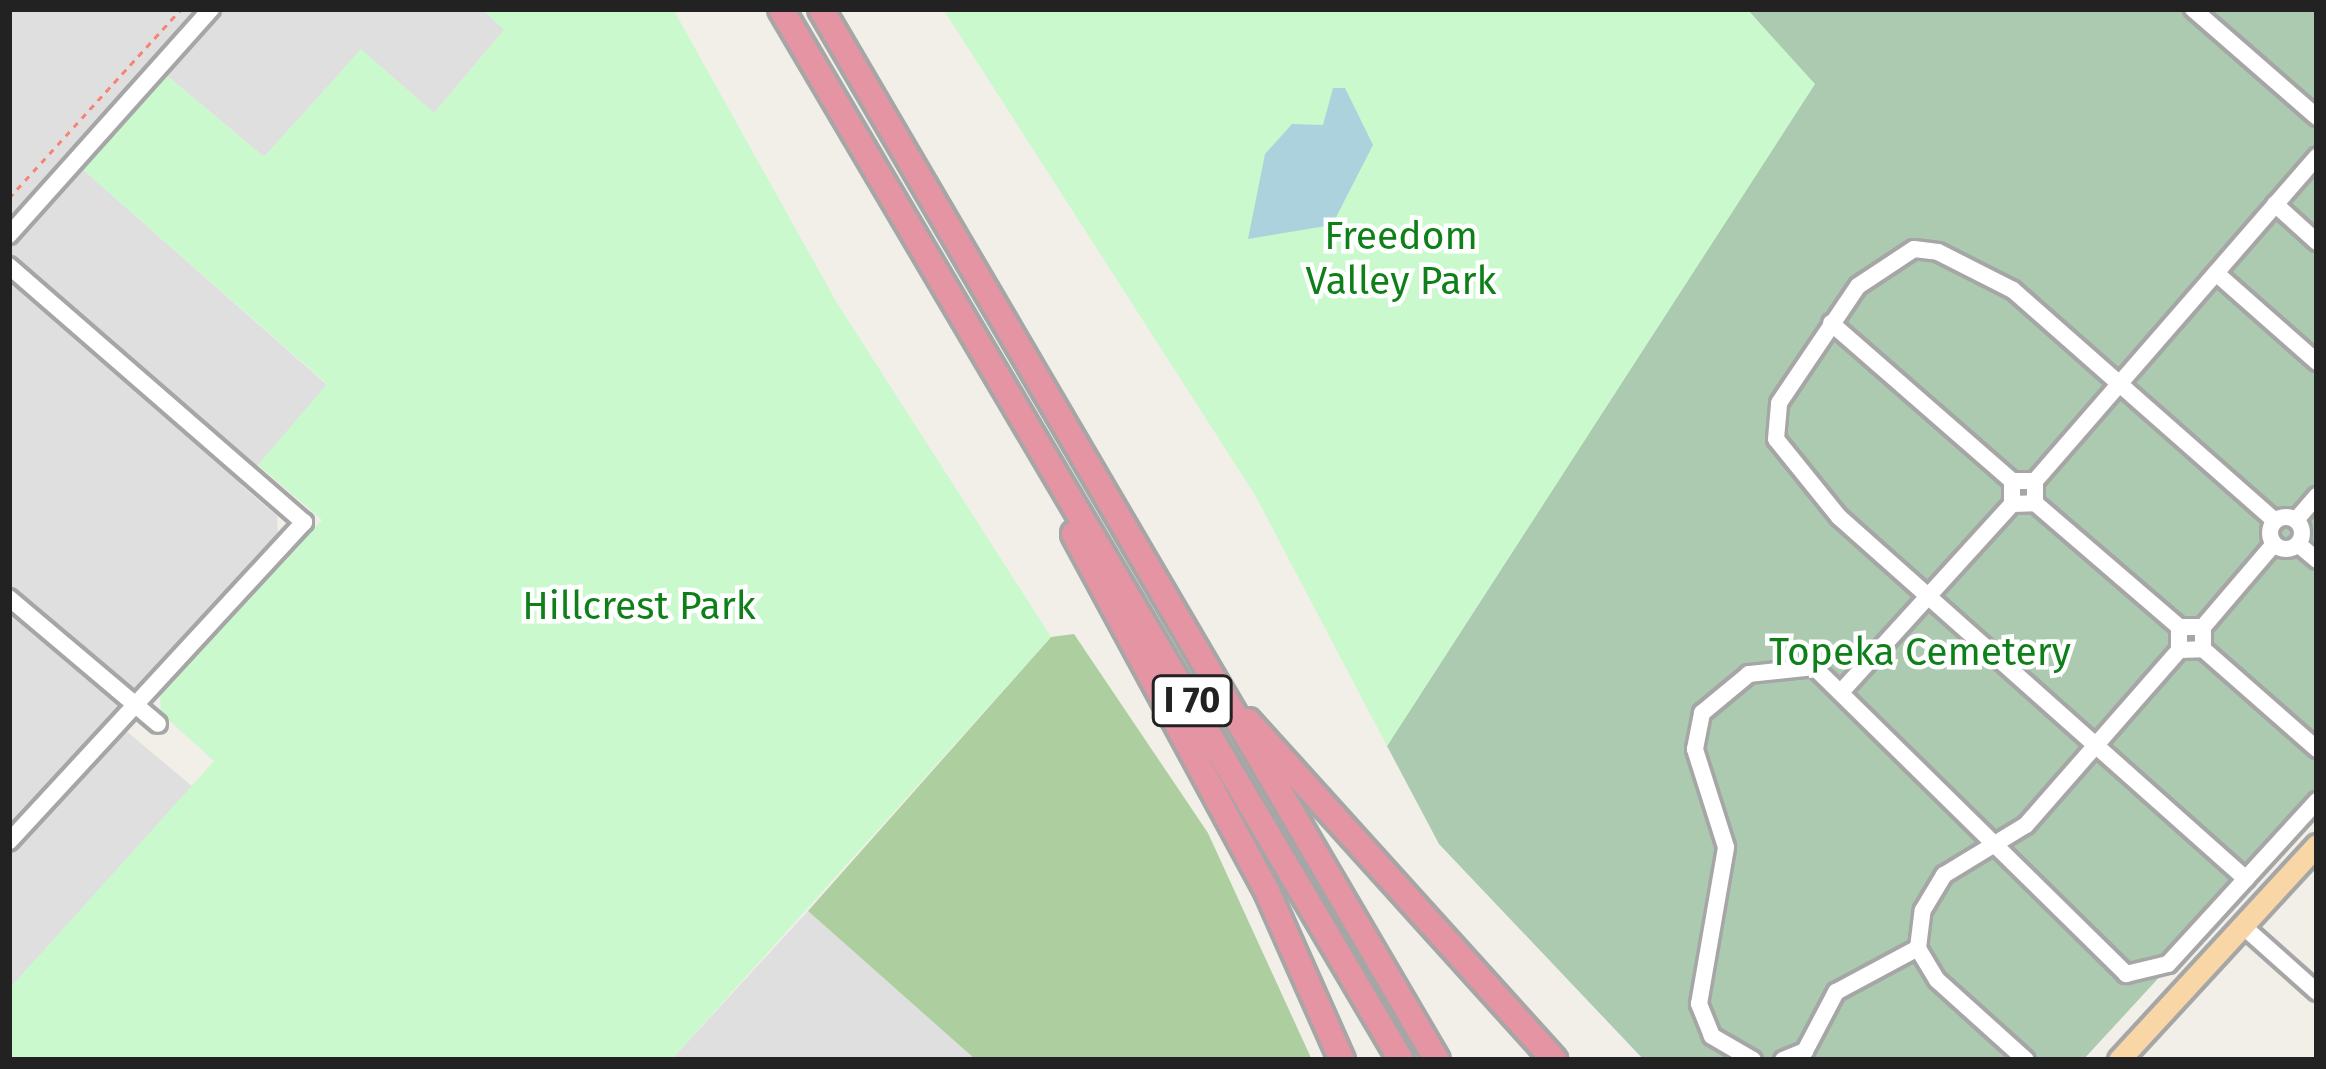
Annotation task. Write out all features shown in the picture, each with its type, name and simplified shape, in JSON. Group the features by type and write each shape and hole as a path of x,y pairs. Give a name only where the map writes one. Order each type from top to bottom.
{"highway":[{"name":"I 70","path":"781,9 1401,1060"},
{"name":"I 70","path":"821,9 1437,1060"},
{"path":"977,346 1268,891 1342,1060"},
{"path":"1228,704 1554,1060"}],"main road":[{"path":"2120,1060 2317,845"}],"street":[{"path":"9,235 211,9"},
{"path":"2193,9 2317,117"},
{"path":"2035,503 2036,482 2317,157"},
{"path":"2275,205 2317,242"},
{"path":"2246,879 1926,600 1776,439 1779,403 1831,322 1882,266 1914,249 1938,251 2014,290 2275,521 2296,520"},
{"path":"9,266 304,522 9,842"},
{"path":"2216,273 2317,362"},
{"path":"1831,322 2012,481 2036,482"},
{"path":"1841,692 2012,504 2012,481"},
{"path":"2298,544 2296,520 2317,496"},
{"path":"2012,504 2035,503 2180,627 2203,627"},
{"path":"2203,650 2203,627 2274,544 2275,521"},
{"path":"2274,544 2298,544 2317,560"},
{"path":"9,598 158,724"},
{"path":"1783,1060 1804,1052 1836,992 1918,948 1945,874 1996,846 2095,747 2179,650 2180,627"},
{"path":"2179,650 2203,650 2317,748"},
{"path":"1753,1060 1712,1036 1699,1004 1726,847 1695,749 1702,713 1749,674 1784,665 1814,668 2126,974 2168,964 2317,801"},
{"path":"2242,926 2317,992"},
{"path":"1918,948 1936,980 2026,1060"}],"path":[{"path":"9,198 181,9"}],"shaded area":[{"path":"9,9 198,9 9,219"},
{"path":"223,9 482,9 505,29 434,113 361,50 264,157 165,74"},
{"path":"80,167 327,385 241,485 277,516 278,536 112,719 193,787 9,989 9,245"},
{"path":"808,911 976,1060 671,1060"}],"green space":[{"name":"Hillcrest Park","path":"482,9 673,9 837,303 1051,637 671,1060 9,1060 9,989 214,761 161,713 160,694 322,520 258,465 327,384 80,167 165,74 264,157 361,49 434,113 504,30"},
{"name":"Freedom Valley Park","path":"943,9 1747,9 1815,84 1387,746 1255,495"},
{"name":"Topeka Cemetery","path":"1747,9 2317,9 2317,806 2083,1060 1644,1060 1439,844 1387,746 1814,85"},
{"path":"1074,634 1208,833 1312,1060 976,1060 808,911 1051,637"}],"water":[{"path":"1333,88 1345,88 1373,145 1332,225 1248,239 1265,154 1292,124 1323,125"}]}
